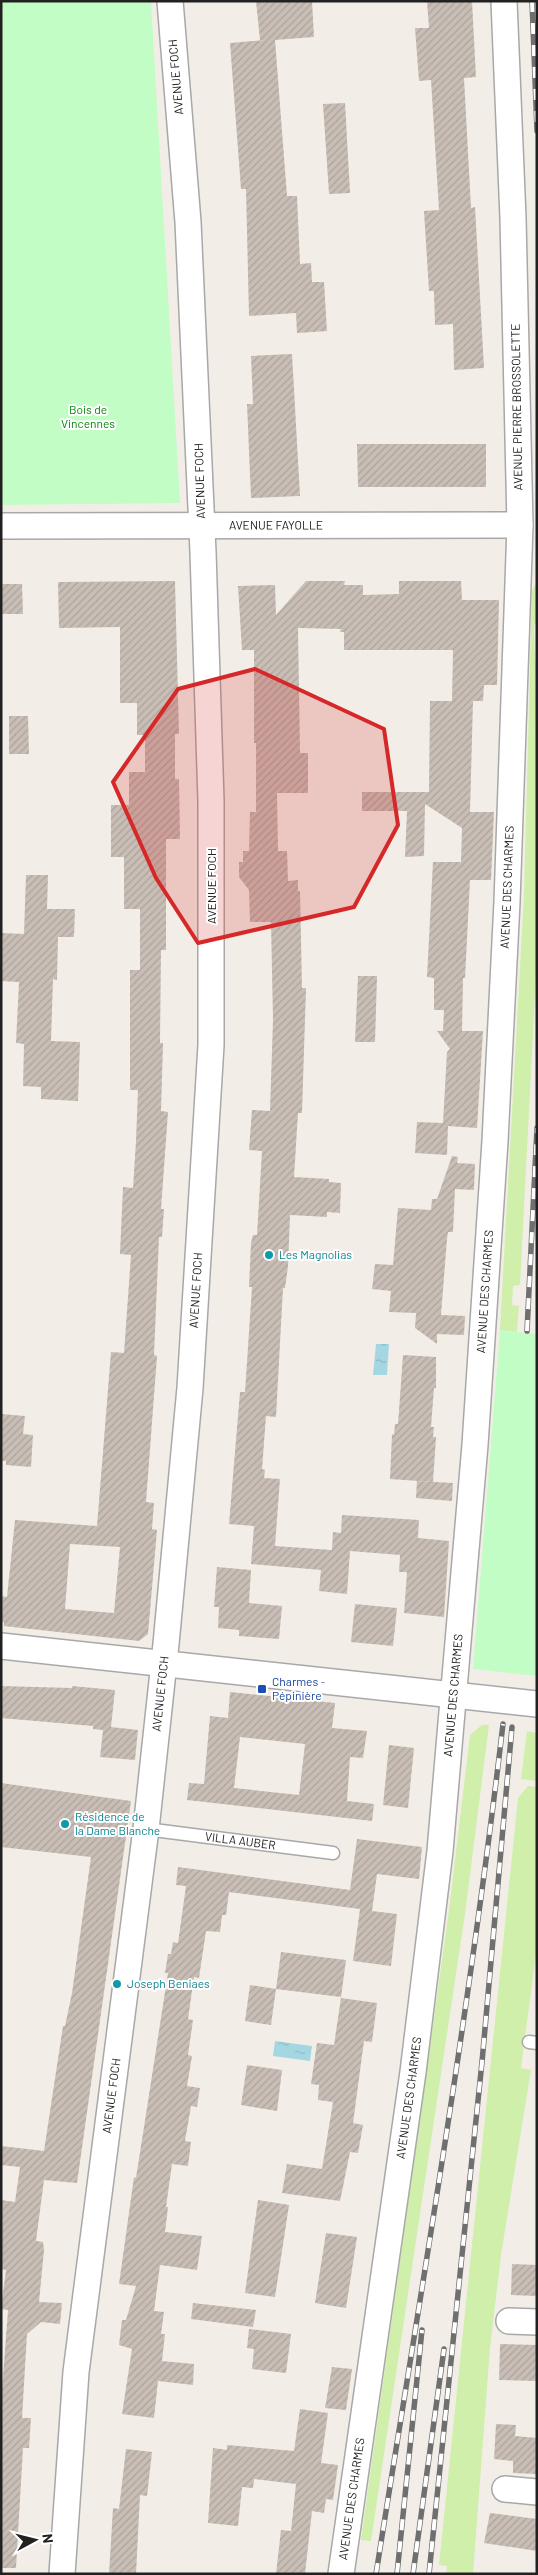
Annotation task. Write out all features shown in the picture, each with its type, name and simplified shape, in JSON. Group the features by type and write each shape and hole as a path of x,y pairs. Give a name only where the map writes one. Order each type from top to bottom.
{"street":[{"name":"AVENUE FOCH","path":"62,2574 76,2372 146,1829 164,1664 190,1388 211,1045 211,801 202,526 188,222 170,1"},
{"name":"AVENUE PIERRE BROSSOLETTE","path":"504,1 513,218 520,525 510,812"},
{"name":"AVENUE FAYOLLE","path":"1,526 520,525"},
{"name":"AVENUE DES CHARMES","path":"341,2574 427,1968 455,1696 475,1445 495,1141 510,812"},
{"path":"1,1646 535,1704"},
{"path":"509,2321 537,2322"},
{"path":"505,2489 537,2492"}],"lane":[{"name":"VILLA AUBER","path":"146,1829 334,1852"}],"highlighted area":[{"path":"255,669 384,729 398,825 354,907 198,943 156,878 113,782 178,689"}],"green space":[{"name":"Bois de Vincennes","path":"1,1 151,1 180,503 1,505"},
{"path":"537,582 537,624 534,625 535,662 537,662 537,956 520,1285 513,1286 512,1305 519,1306 517,1332 500,1330 524,895 532,590"},
{"path":"500,1330 537,1334 537,1676 473,1669"},
{"path":"482,1725 489,1725 465,1914 371,2541 361,2540 449,1910 470,1735"},
{"path":"527,1731 537,1733 537,1781 521,1779"},
{"path":"528,1786 537,1787 537,1946 521,2068 531,2070 501,2255 490,2348 473,2574 446,2574 447,2566 439,2565 518,1798"}],"water":[{"path":"376,1344 389,1344 387,1375 373,1375"},
{"path":"275,2041 312,2046 310,2061 273,2056"}],"building":[{"path":"256,1 312,1 314,37 275,40 287,196 297,196 300,264 311,263 312,282 324,282 327,331 297,333 296,313 249,316 246,189 241,189 230,43 264,40 260,40"},
{"path":"427,1 472,1 476,77 464,78 471,208 475,207 484,368 454,370 453,324 435,325 434,291 429,291 424,211 439,210 431,80 419,81 415,28 429,28"},
{"path":"345,103 350,193 329,194 323,104"},
{"path":"292,354 300,496 251,498 247,404 253,404 251,356"},
{"path":"357,444 486,444 486,487 358,487"},
{"path":"175,581 179,734 175,734 175,779 179,779 180,839 166,839 166,950 161,950 160,1043 163,1043 161,1111 168,1112 161,1209 164,1209 162,1237 159,1237 154,1355 157,1356 146,1502 154,1503 152,1529 157,1530 148,1634 139,1641 4,1626 4,1622 1,1622 1,1596 7,1597 15,1520 97,1526 111,1352 124,1353 131,1255 120,1254 123,1187 133,1188 136,1141 138,1090 130,1090 130,970 140,970 140,909 124,909 124,857 111,857 111,805 129,805 129,772 145,772 145,735 137,735 137,703 120,703 120,627 59,628 58,582","holes":["70,1544 120,1547 114,1613 65,1609"]},
{"path":"306,581 345,581 344,585 363,585 363,595 399,594 399,581 461,581 462,600 499,600 497,685 484,685 483,701 473,701 470,812 494,812 491,880 470,880 465,978 463,978 462,1031 483,1031 477,1128 448,1126 447,1155 415,1153 417,1122 443,1123 447,1052 450,1049 437,1031 443,1031 444,1010 434,1010 434,978 427,977 433,862 461,862 462,828 425,804 424,856 405,857 407,811 362,811 362,792 429,792 430,701 452,701 453,650 344,650 344,632 340,632 341,629 298,628 300,753 308,753 308,793 277,793 278,851 287,851 288,881 298,880 298,891 300,891 302,988 306,988 302,1113 298,1113 294,1177 329,1179 329,1182 341,1183 340,1213 327,1212 327,1217 290,1215 288,1266 285,1288 283,1288 276,1417 266,1416 262,1469 265,1470 264,1478 280,1479 275,1546 332,1550 333,1532 341,1533 342,1515 419,1520 418,1538 449,1541 444,1617 404,1613 407,1572 399,1572 400,1555 350,1551 347,1594 319,1591 321,1570 251,1564 254,1526 229,1524 240,1392 245,1392 252,1287 249,1287 251,1243 253,1235 257,1235 262,1151 249,1150 252,1110 270,1111 273,1020 271,922 250,922 249,890 239,877 239,862 243,862 243,851 249,851 250,812 256,812 256,743 254,743 254,650 242,650 238,586 275,585 276,615"},
{"path":"1,584 22,584 23,614 1,614"},
{"path":"9,716 28,716 29,754 9,754"},
{"path":"26,875 48,875 47,909 75,909 74,937 58,937 57,980 53,979 51,1041 80,1042 78,1101 41,1099 41,1087 23,1086 24,1044 16,1043 19,982 1,981 1,933 24,934"},
{"path":"358,976 377,976 375,1042 355,1042"},
{"path":"452,1156 458,1157 457,1163 475,1164 474,1190 455,1189 453,1232 448,1232 441,1315 465,1316 464,1335 437,1334 437,1344 415,1328 416,1313 389,1312 391,1291 372,1289 375,1264 393,1265 398,1208 431,1210 432,1199 437,1199"},
{"path":"403,1355 436,1357 436,1388 434,1388 431,1427 434,1427 433,1437 436,1437 433,1482 390,1479 392,1434 394,1435 395,1424 398,1424"},
{"path":"1,1414 25,1416 23,1434 33,1435 31,1467 6,1465 6,1461 1,1461"},
{"path":"417,1481 453,1483 452,1501 416,1498"},
{"path":"217,1567 251,1570 249,1603 282,1606 279,1639 239,1636 239,1630 218,1628 219,1607 214,1607"},
{"path":"355,1604 397,1608 393,1646 351,1642"},
{"path":"1,1686 72,1688 72,1686 115,1690 111,1727 138,1730 135,1760 100,1757 103,1730 93,1729 93,1726 1,1718"},
{"path":"230,1692 335,1703 332,1728 367,1731 363,1758 350,1757 347,1801 374,1804 372,1821 187,1800 189,1783 204,1784 210,1716 228,1718","holes":["240,1737 305,1744 299,1795 234,1788"]},
{"path":"389,1745 414,1748 408,1808 383,1805"},
{"path":"1,1783 131,1801 77,2183 44,2180 36,2241 43,2242 44,2250 39,2302 62,2303 60,2324 41,2322 27,2334 22,2418 31,2418 29,2448 23,2448 16,2568 1,2568 1,2404 8,2310 1,2309 6,2270 1,2269 1,2200 15,2202 20,2167 1,2165 1,2146 44,2151 63,2026 65,2026 72,1993 91,1857 1,1847"},
{"path":"357,1839 422,1847 419,1879 377,1874 372,1911 397,1914 391,1966 353,1961 360,1909 229,1892 226,1915 222,1915 220,1932 206,1931 199,1978 194,1977 188,2019 193,2020 188,2055 192,2056 187,2086 200,2088 197,2107 191,2106 185,2141 191,2142 188,2166 172,2164 166,2207 168,2207 165,2232 202,2236 197,2270 160,2265 154,2311 164,2312 161,2334 165,2334 162,2361 194,2364 193,2385 158,2381 154,2418 122,2414 132,2349 119,2345 122,2320 126,2320 136,2286 119,2284 134,2177 136,2178 168,1973 165,1973 168,1954 171,1954 173,1942 178,1943 186,1886 176,1885 178,1867 350,1890"},
{"path":"281,1952 346,1960 341,1997 276,1989"},
{"path":"250,1985 276,1989 271,2025 245,2021"},
{"path":"341,1998 377,2003 372,2042 364,2041 353,2123 363,2125 358,2153 350,2152 340,2201 282,2193 287,2164 322,2169 333,2102 318,2100 319,2085 311,2084 317,2043 334,2045"},
{"path":"247,2065 282,2070 277,2111 241,2105"},
{"path":"258,2200 289,2205 275,2297 245,2293"},
{"path":"326,2233 357,2237 346,2308 315,2303"},
{"path":"512,2264 537,2265 537,2296 511,2295"},
{"path":"193,2303 256,2310 253,2327 191,2319"},
{"path":"249,2329 291,2334 286,2373 252,2369 254,2349 247,2348"},
{"path":"500,2344 537,2345 537,2381 499,2380"},
{"path":"332,2367 352,2369 346,2410 325,2408"},
{"path":"300,2409 328,2413 321,2463 338,2465 333,2500 326,2499 324,2513 312,2511 305,2574 276,2574 281,2530 291,2531 296,2484 254,2479 253,2488 242,2487 238,2526 208,2523 213,2448 227,2450 227,2445 294,2451"},
{"path":"496,2424 516,2425 515,2436 537,2438 537,2474 513,2473 513,2461 494,2459"},
{"path":"126,2449 152,2452 147,2496 140,2495 136,2574 109,2574 113,2508 119,2509"},
{"path":"490,2513 537,2519 537,2551 484,2543"}],"railway":[{"path":"532,1 537,131"},
{"path":"527,1331 537,1128"},
{"path":"376,2574 476,1937 503,1724"},
{"path":"429,2574 482,2062 512,1727"},
{"path":"397,2574 422,2330"},
{"path":"413,2574 444,2349"}],"place":[{"name":"Les Magnolias","path":"269,1255"},
{"name":"Charmes - Pépinière","path":"262,1689"},
{"name":"Résidence de la Dame Blanche","path":"65,1824"},
{"name":"Joseph Beniaes","path":"117,1984"}]}
